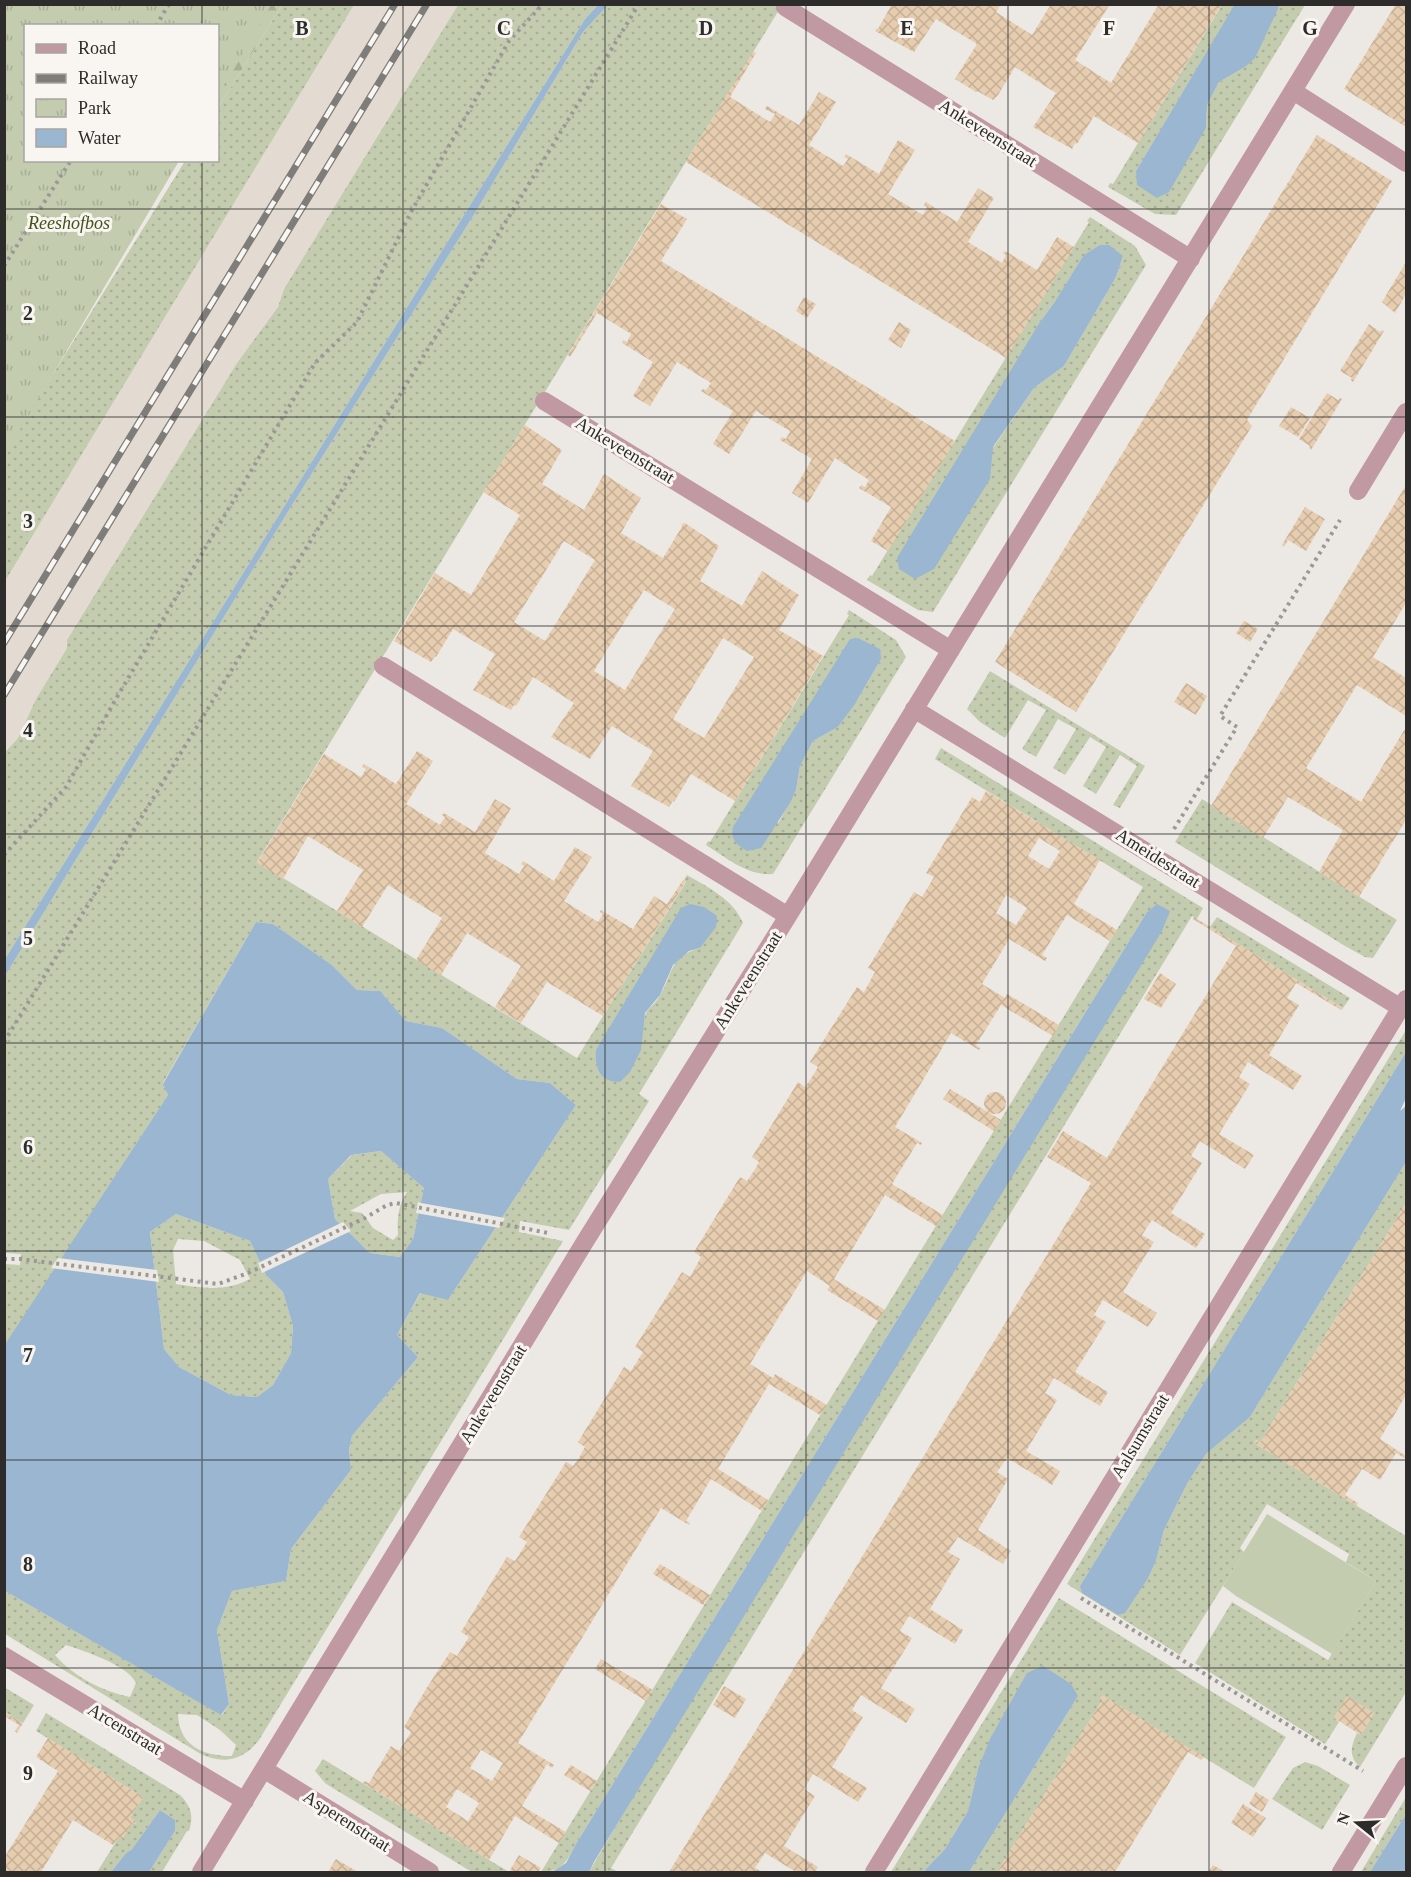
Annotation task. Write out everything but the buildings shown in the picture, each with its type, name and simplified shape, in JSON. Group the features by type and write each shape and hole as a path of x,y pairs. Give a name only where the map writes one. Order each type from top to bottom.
{"street":[{"name":"Ankeveenstraat","path":"201,1872 586,1240 788,916 1346,4"},
{"name":"Ankeveenstraat","path":"785,7 1191,259"},
{"path":"1293,91 1407,163"},
{"name":"Ankeveenstraat","path":"544,401 951,650"},
{"path":"1358,491 1407,412"},
{"name":"Ankeveenstraat","path":"383,666 788,916"},
{"name":"Ameidestraat","path":"914,709 1156,858 1404,1004"},
{"name":"Aalsumstraat","path":"874,1872 1404,1004"},
{"name":"Arcenstraat","path":"4,1656 245,1801"},
{"path":"1341,1872 1407,1766"},
{"name":"Asperenstraat","path":"265,1770 430,1872"}],"path":[{"path":"157,24 169,4"},
{"path":"4,855 66,787 315,363 357,322 411,212 509,41 543,4"},
{"path":"4,1042 639,4"},
{"path":"4,266 70,162"},
{"path":"1156,858 1237,727 1220,716 1358,491"},
{"path":"4,1259 20,1259 218,1284 248,1273 365,1218 387,1205 402,1204 519,1227"},
{"path":"1052,1581 1392,1789"}],"shaded area":[{"path":"354,5 458,5 284,289 278,307 237,363 67,640 67,648 36,699 18,738 5,751 4,581"}],"green space":[{"name":"Reeshofbos","path":"5,4 271,5 219,93 219,24 24,24 24,162 178,162 5,455"},
{"path":"156,5 282,5 219,106 219,24 144,24"},
{"path":"282,5 354,5 5,581 4,453 184,162 219,162 219,106"},
{"path":"458,5 598,5 585,19 5,959 5,752 18,738 36,699 67,648 67,640 237,363 278,307 284,289"},
{"path":"608,5 782,5 257,862 577,1058 686,882 684,880 687,875 727,901 743,923 639,1094 649,1101 569,1230 520,1221 519,1232 563,1241 259,1740 239,1757 216,1759 199,1753 5,1634 5,1591 222,1715 229,1704 217,1630 232,1591 286,1581 291,1549 351,1470 349,1450 352,1436 418,1357 397,1335 421,1292 448,1300 576,1105 550,1083 517,1079 442,1028 406,1021 380,991 357,990 332,965 273,924 256,922 163,1083 168,1095 5,1346 5,1264 20,1265 21,1254 5,1253 5,976 289,510 475,213 583,32","holes":["704,907 700,948 682,956 677,961 659,997 647,1011 643,1024 596,1050","66,1645 94,1655 124,1670 136,1683 130,1697 89,1682 55,1655","178,1714 197,1715 220,1730 236,1745 232,1756 211,1754 194,1747 179,1725"]},
{"path":"1222,5 1235,5 1136,171 1203,132 1206,128 1207,105 1219,82 1245,67 1278,9 1278,5 1305,5 1176,215 1155,214 1108,187 1110,183 1113,184"},
{"path":"1090,217 1135,246 1146,265 933,612 918,610 867,580 870,575 872,576 1089,222 1087,221","holes":["1123,256 1116,277 1064,366 1034,388 993,448 1040,322 1056,300"]},
{"path":"849,610 896,640 906,657 773,874 746,869 706,845 708,841 710,842 849,615 847,614","holes":["881,659 858,699 838,727 813,741 800,766 796,790 779,822 732,835"]},
{"path":"990,671 1145,766 1120,808 1113,805 1137,766 1120,755 1096,794 1083,786 1106,747 1090,737 1065,775 1053,768 1076,729 1058,719 1036,757 1022,749 1046,710 1028,700 1005,738 980,722 967,709"},
{"path":"941,748 1203,908 1197,919 1192,916 611,1868 618,1872 589,1872 1157,905 1147,912 570,1856 559,1868 541,1872 1143,887 935,759"},
{"path":"1202,799 1397,920 1373,958 1365,957 1345,946 1175,842"},
{"path":"1217,917 1350,998 1343,1008 1210,927"},
{"path":"1406,1030 1406,1052 1080,1586 1148,1578 1156,1561 1164,1530 1188,1482 1206,1454 1250,1417 1406,1162 1406,1203 1260,1443 1256,1440 1254,1443 1406,1536 1406,1692 1360,1767 1352,1755 1353,1742 1357,1733 1361,1735 1374,1713 1347,1697 1334,1718 1339,1722 1325,1744 1195,1663 1232,1602 1328,1660 1376,1581 1346,1562 1349,1554 1267,1504 1240,1548 1244,1552 1180,1655 1067,1584"},
{"path":"381,1151 424,1188 413,1239 400,1257 370,1253 335,1219 328,1179 352,1155","holes":["407,1192 399,1213 398,1235 393,1240 373,1228 362,1213 350,1211 381,1194"]},
{"path":"176,1214 250,1241 266,1275 283,1292 293,1326 291,1353 273,1385 257,1397 231,1395 179,1367 164,1349 150,1232","holes":["178,1239 204,1241 240,1260 250,1279 223,1287 205,1288 176,1284 173,1250"]},
{"path":"1267,1514 1376,1581 1332,1654 1223,1586"},
{"path":"1059,1598 1286,1737 1254,1788 1100,1694 1099,1697 1103,1699 997,1872 969,1872 1078,1696 978,1769 968,1811 945,1849 923,1872 891,1872"},
{"path":"4,1687 34,1705 23,1723 5,1712"},
{"path":"46,1713 180,1795 187,1803 191,1816 189,1831 162,1872 149,1872 175,1831 175,1820 160,1810 132,1849 111,1872 97,1872 119,1837 122,1839 133,1822 135,1824 136,1822 130,1818 143,1797 36,1731"},
{"path":"323,1759 509,1872 472,1872 331,1787 315,1771"},
{"path":"1305,1762 1318,1766 1350,1785 1322,1830 1272,1799 1293,1768"},
{"path":"1406,1797 1406,1814 1370,1872 1361,1872"}],"water":[{"path":"1235,4 1278,5 1278,9 1255,58 1245,67 1219,82 1207,105 1206,128 1169,192 1157,198 1137,185 1136,171"},
{"path":"598,5 608,5 583,32 475,213 289,510 5,976 5,959 585,19"},
{"path":"1100,245 1109,245 1123,256 1116,277 1064,366 1034,388 993,447 990,479 934,569 915,579 899,569 897,558 1040,322 1084,255"},
{"path":"858,638 880,649 881,659 855,704 838,727 813,741 800,766 796,790 790,803 761,848 747,851 735,842 733,827 850,639"},
{"path":"690,904 704,907 717,916 716,927 700,948 689,951 673,965 660,995 645,1013 641,1050 630,1072 620,1082 607,1080 600,1073 596,1063 596,1050 681,908"},
{"path":"1157,904 1170,911 1162,931 589,1872 552,1872 566,1863 1147,912"},
{"path":"256,922 273,924 332,965 357,990 380,991 406,1021 442,1028 517,1079 550,1083 576,1105 448,1300 420,1293 397,1335 418,1357 352,1436 349,1450 351,1470 291,1549 286,1581 232,1591 217,1630 229,1704 221,1715 5,1591 4,1346 168,1095 163,1084","holes":["381,1151 424,1188 413,1239 400,1257 370,1253 335,1219 328,1179 351,1155","176,1214 250,1241 266,1275 283,1292 293,1326 291,1353 273,1385 257,1397 231,1395 179,1367 164,1349 150,1232"]},
{"path":"1406,1052 1406,1098 1400,1111 1406,1106 1406,1162 1250,1417 1206,1454 1188,1482 1164,1530 1156,1561 1148,1578 1125,1613 1118,1615 1082,1593 1080,1586"},
{"path":"1043,1666 1071,1684 1078,1696 969,1872 923,1872 945,1849 968,1811 978,1769 990,1739 1027,1673"},
{"path":"160,1810 175,1820 175,1831 149,1872 111,1872 132,1849"},
{"path":"1406,1814 1406,1872 1370,1872"}],"pier":[{"path":"418,1202 505,1218 499,1228 416,1213"},
{"path":"343,1222 351,1231 262,1273 258,1263"},
{"path":"58,1258 157,1270 159,1282 51,1268"}],"railway":[{"path":"4,643 395,4"},
{"path":"4,695 427,4"}]}
